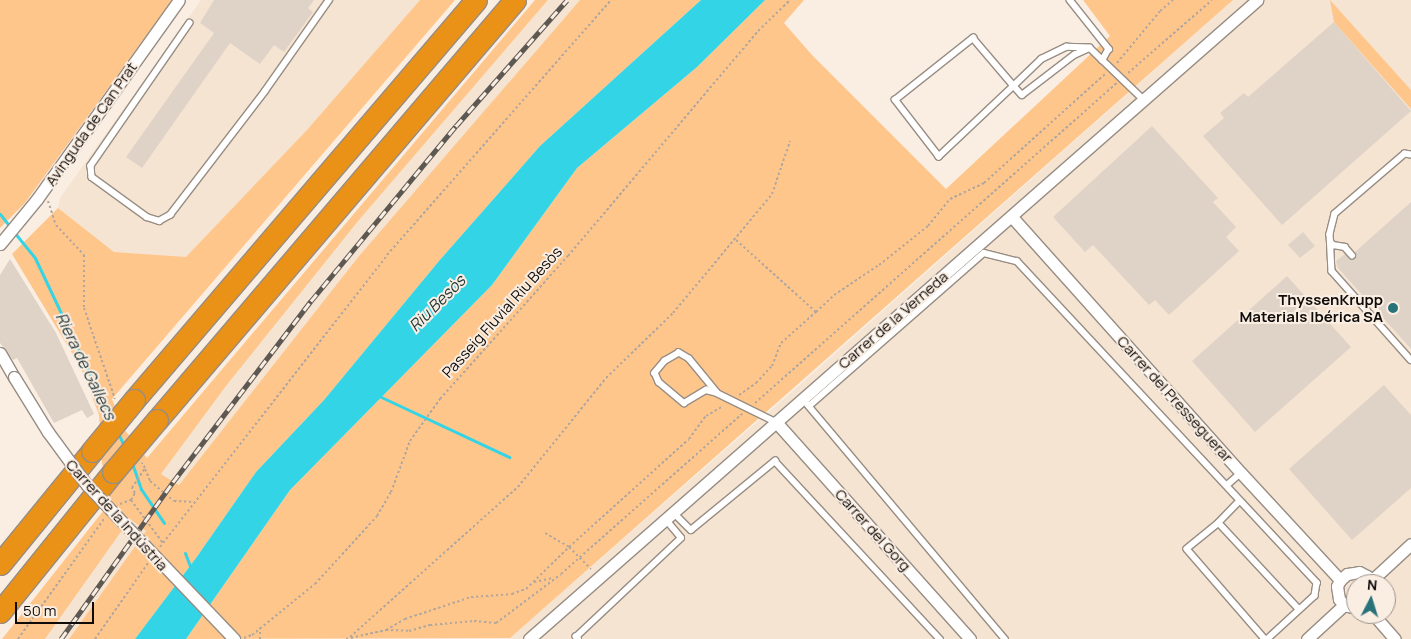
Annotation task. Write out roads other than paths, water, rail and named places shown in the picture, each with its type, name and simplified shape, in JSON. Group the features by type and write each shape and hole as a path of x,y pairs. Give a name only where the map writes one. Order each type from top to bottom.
{"highway":[{"path":"0,564 134,400 476,0"},
{"path":"0,612 156,420 515,0"}],"street":[{"name":"Avinguda de Can Prat","path":"1,243 41,195 179,0"},
{"name":"Carrer de la Verneda","path":"529,639 542,635 600,578 776,422 806,402 1012,216 1257,0"},
{"name":"Carrer del Presseguerar","path":"1012,216 1241,473 1340,580"},
{"name":"Carrer de la Indústria","path":"0,353 53,439 87,485 234,639"},
{"name":"Carrer del Gorg","path":"776,422 970,639"},
{"path":"1380,574 1411,544"},
{"path":"1347,574 1359,572 1361,574"},
{"path":"1307,639 1344,605 1337,593 1340,580 1346,575"},
{"path":"1382,624 1395,639"}],"lane":[{"path":"190,23 91,166 92,177 147,217 159,222 170,215 265,91 329,0"},
{"path":"1070,0 1109,49 1103,60"},
{"path":"1090,48 1074,55 1022,95 1014,86 973,38 895,100 939,156 1014,86 1042,60 1067,47 1090,48 1144,100"},
{"path":"1411,155 1405,154 1336,214 1331,242 1332,270 1411,360"},
{"path":"1331,242 1333,245 1345,247 1352,255"},
{"path":"1004,639 806,402 984,253 997,254 1018,261 1317,583 1316,596 1267,639 1187,549 1240,501"},
{"path":"718,393 690,359 679,353 665,362 655,373 659,382 684,403 706,390 718,393 776,422"},
{"path":"670,516 691,530 775,462 940,639"},
{"path":"1227,485 1241,473"},
{"path":"578,639 576,637 682,538 670,516"},
{"path":"1219,522 1299,610"}],"water":[{"name":"Riu Besòs","path":"701,0 765,0 697,67 577,168 492,285 290,490 186,639 135,639 196,558 256,472 324,400 439,261 540,146"}],"waterway":[{"name":"Riera de Gallecs","path":"0,214 10,227"},
{"name":"Riera de Gallecs","path":"14,232 35,258 110,417"},
{"path":"379,396 509,457"},
{"name":"Riera de Gallecs","path":"117,431 124,446"},
{"name":"Riera de Gallecs","path":"132,463 141,489 164,523"},
{"name":"Riera de Gallecs","path":"185,553 191,569"}],"railway":[{"path":"61,639 173,482 311,301 456,126 567,0"}],"place":[{"name":"ThyssenKrupp Materials Ibérica SA","path":"1393,308"}]}
